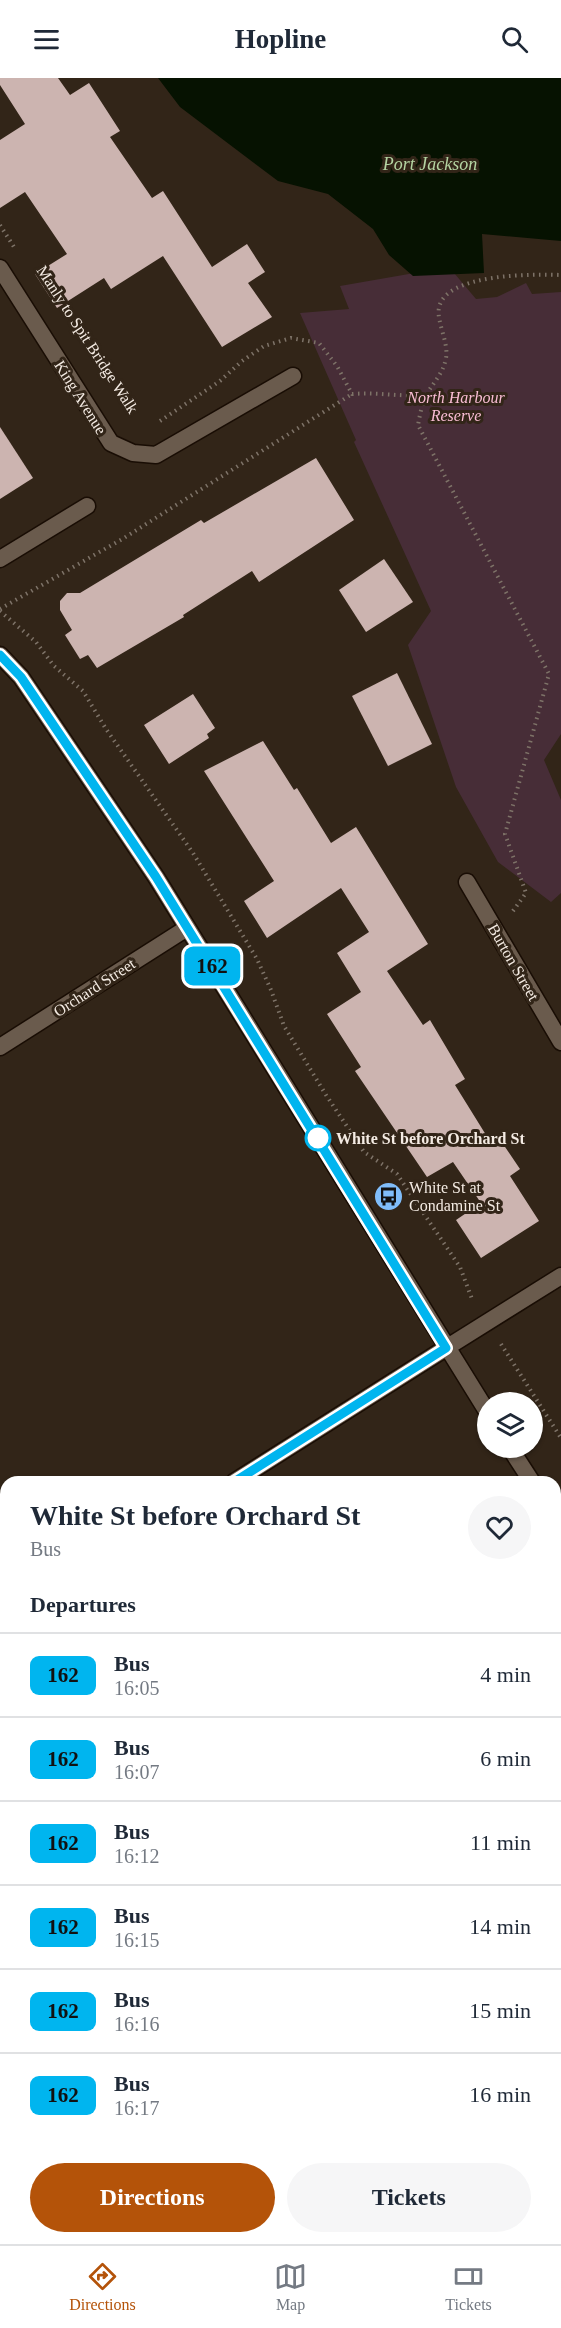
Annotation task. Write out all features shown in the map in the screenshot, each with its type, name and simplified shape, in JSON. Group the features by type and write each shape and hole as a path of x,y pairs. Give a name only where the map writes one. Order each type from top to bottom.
{"street":[{"name":"King Avenue","path":"0,268 111,443 133,453 156,455 293,376"},
{"path":"0,559 87,506"},
{"path":"0,655 21,677 156,877 477,1396"},
{"name":"Burton Street","path":"468,882 561,1042"},
{"name":"Orchard Street","path":"0,1047 187,928"},
{"path":"243,1476 561,1276"},
{"path":"516,1458 527,1476"}],"path":[{"name":"Manly to Spit Bridge Walk","path":"0,225 20,255"},
{"path":"497,932 526,893 505,834 549,674 418,425 426,395 438,380 446,356 438,308 446,294 474,281 502,275 561,274"},
{"name":"Manly to Spit Bridge Walk","path":"156,424 220,381 242,361 264,346 291,338 319,343 337,366 352,394"},
{"path":"426,395 405,396 376,392 352,394 132,533 0,610 36,642 54,666 83,691 106,729 193,853 257,959 284,1026 326,1095 364,1152 397,1174 460,1267 472,1299"},
{"path":"500,1343 561,1438"}],"green space":[{"name":"North Harbour Reserve","path":"449,267 476,299 497,297 526,283 532,294 561,292 561,734 544,760 561,800 561,893 551,902 498,862 456,787 408,645 431,611 354,442 356,440 300,313 349,309 340,286"}],"water":[{"name":"Port Jackson","path":"158,78 561,78 561,241 482,234 484,273 413,276 389,255 373,229 328,194 278,181 180,107"}],"building":[{"path":"0,78 58,78 70,95 89,83 120,131 110,137 152,198 163,191 212,267 247,244 265,272 248,283 272,317 222,347 163,256 111,289 104,278 57,308 35,274 67,254 25,192 0,208 0,140 25,124 0,85"},
{"path":"0,427 33,478 0,499"},
{"path":"316,458 354,520 259,582 252,571 183,615 184,617 97,668 88,655 80,659 65,635 72,630 60,610 60,601 67,593 80,593 201,520 204,523"},
{"path":"384,559 413,602 366,632 339,590"},
{"path":"397,673 432,744 388,766 352,696"},
{"path":"193,694 215,728 207,734 209,738 169,764 144,725"},
{"path":"263,741 294,790 297,788 331,843 356,827 428,944 387,971 423,1025 430,1020 465,1079 455,1085 491,1143 499,1138 520,1169 510,1176 539,1221 481,1258 456,1220 481,1203 453,1162 427,1177 355,1071 361,1067 327,1014 361,992 337,953 369,932 341,888 267,938 244,901 274,881 204,771"}],"bus line":[{"name":"162","path":"0,655 21,677 156,877 446,1348 244,1476"}],"place":[{"name":"White St before Orchard St","path":"318,1138"},
{"name":"White St at Condamine St","path":"388,1196"}]}
